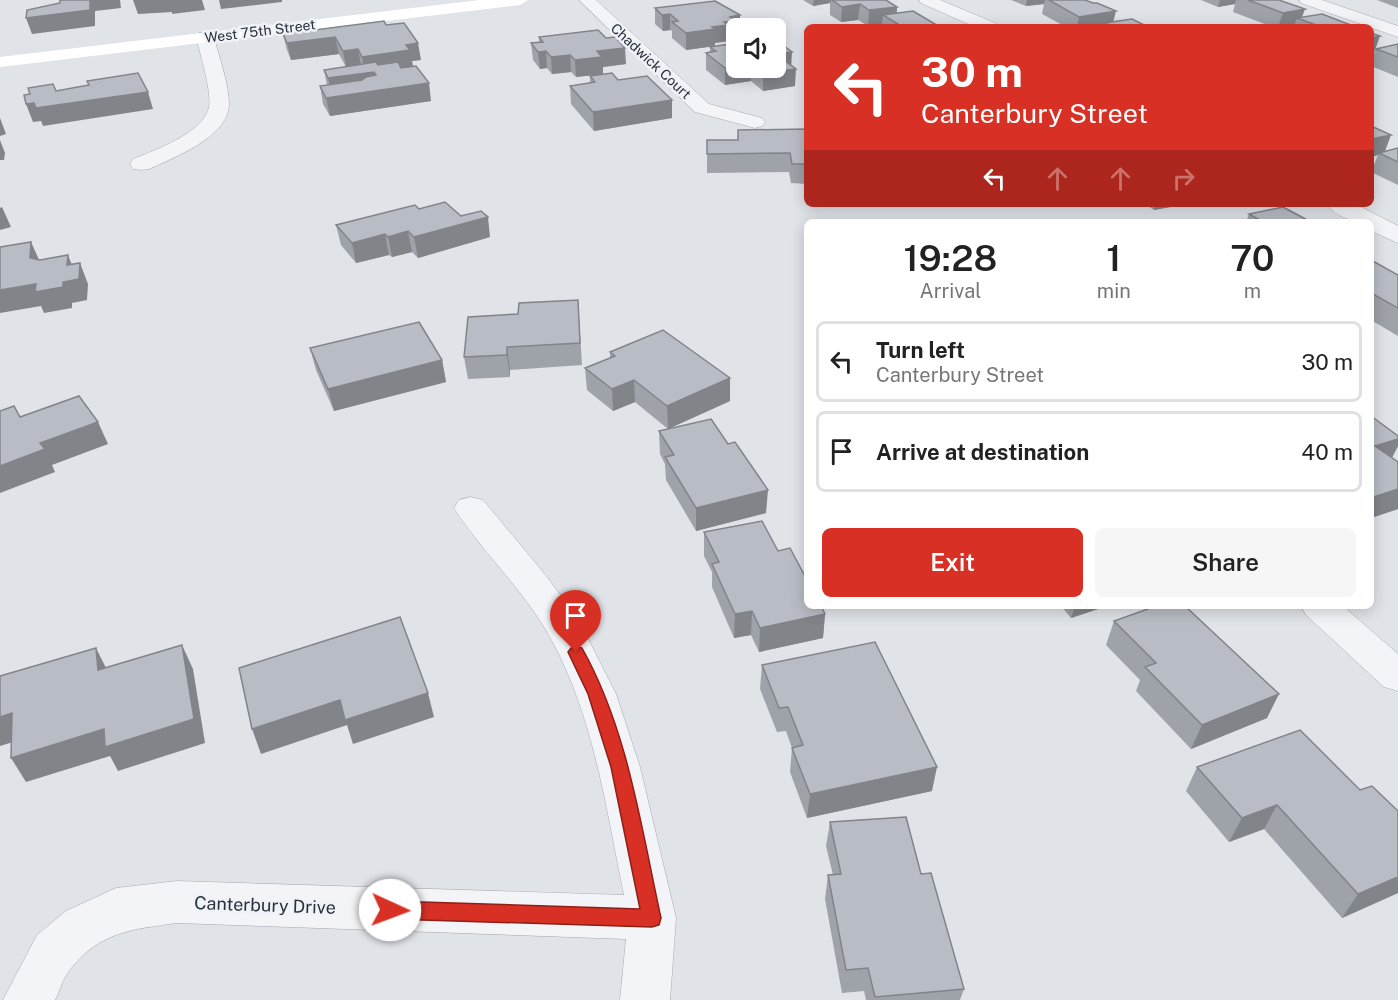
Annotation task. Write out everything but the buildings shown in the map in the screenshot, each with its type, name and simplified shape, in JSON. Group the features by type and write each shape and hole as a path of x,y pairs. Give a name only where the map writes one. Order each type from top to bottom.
{"main road":[{"name":"West 75th Street","path":"0,62 520,0"}],"street":[{"name":"Chadwick Court","path":"587,0 702,108 755,122"},
{"path":"927,0 982,24"},
{"path":"1307,0 1398,32"},
{"path":"141,164 196,136 211,122 219,106 205,37"},
{"path":"1344,207 1366,219"},
{"path":"1374,223 1398,236"},
{"path":"471,508 534,586 566,631 596,694 619,767 652,918 645,1000"},
{"path":"1322,609 1398,676"},
{"name":"Canterbury Drive","path":"28,1000 54,951 83,927 116,910 177,902 652,918"}],"route":[{"path":"390,910 652,918 619,767 596,694 576,652"}]}
